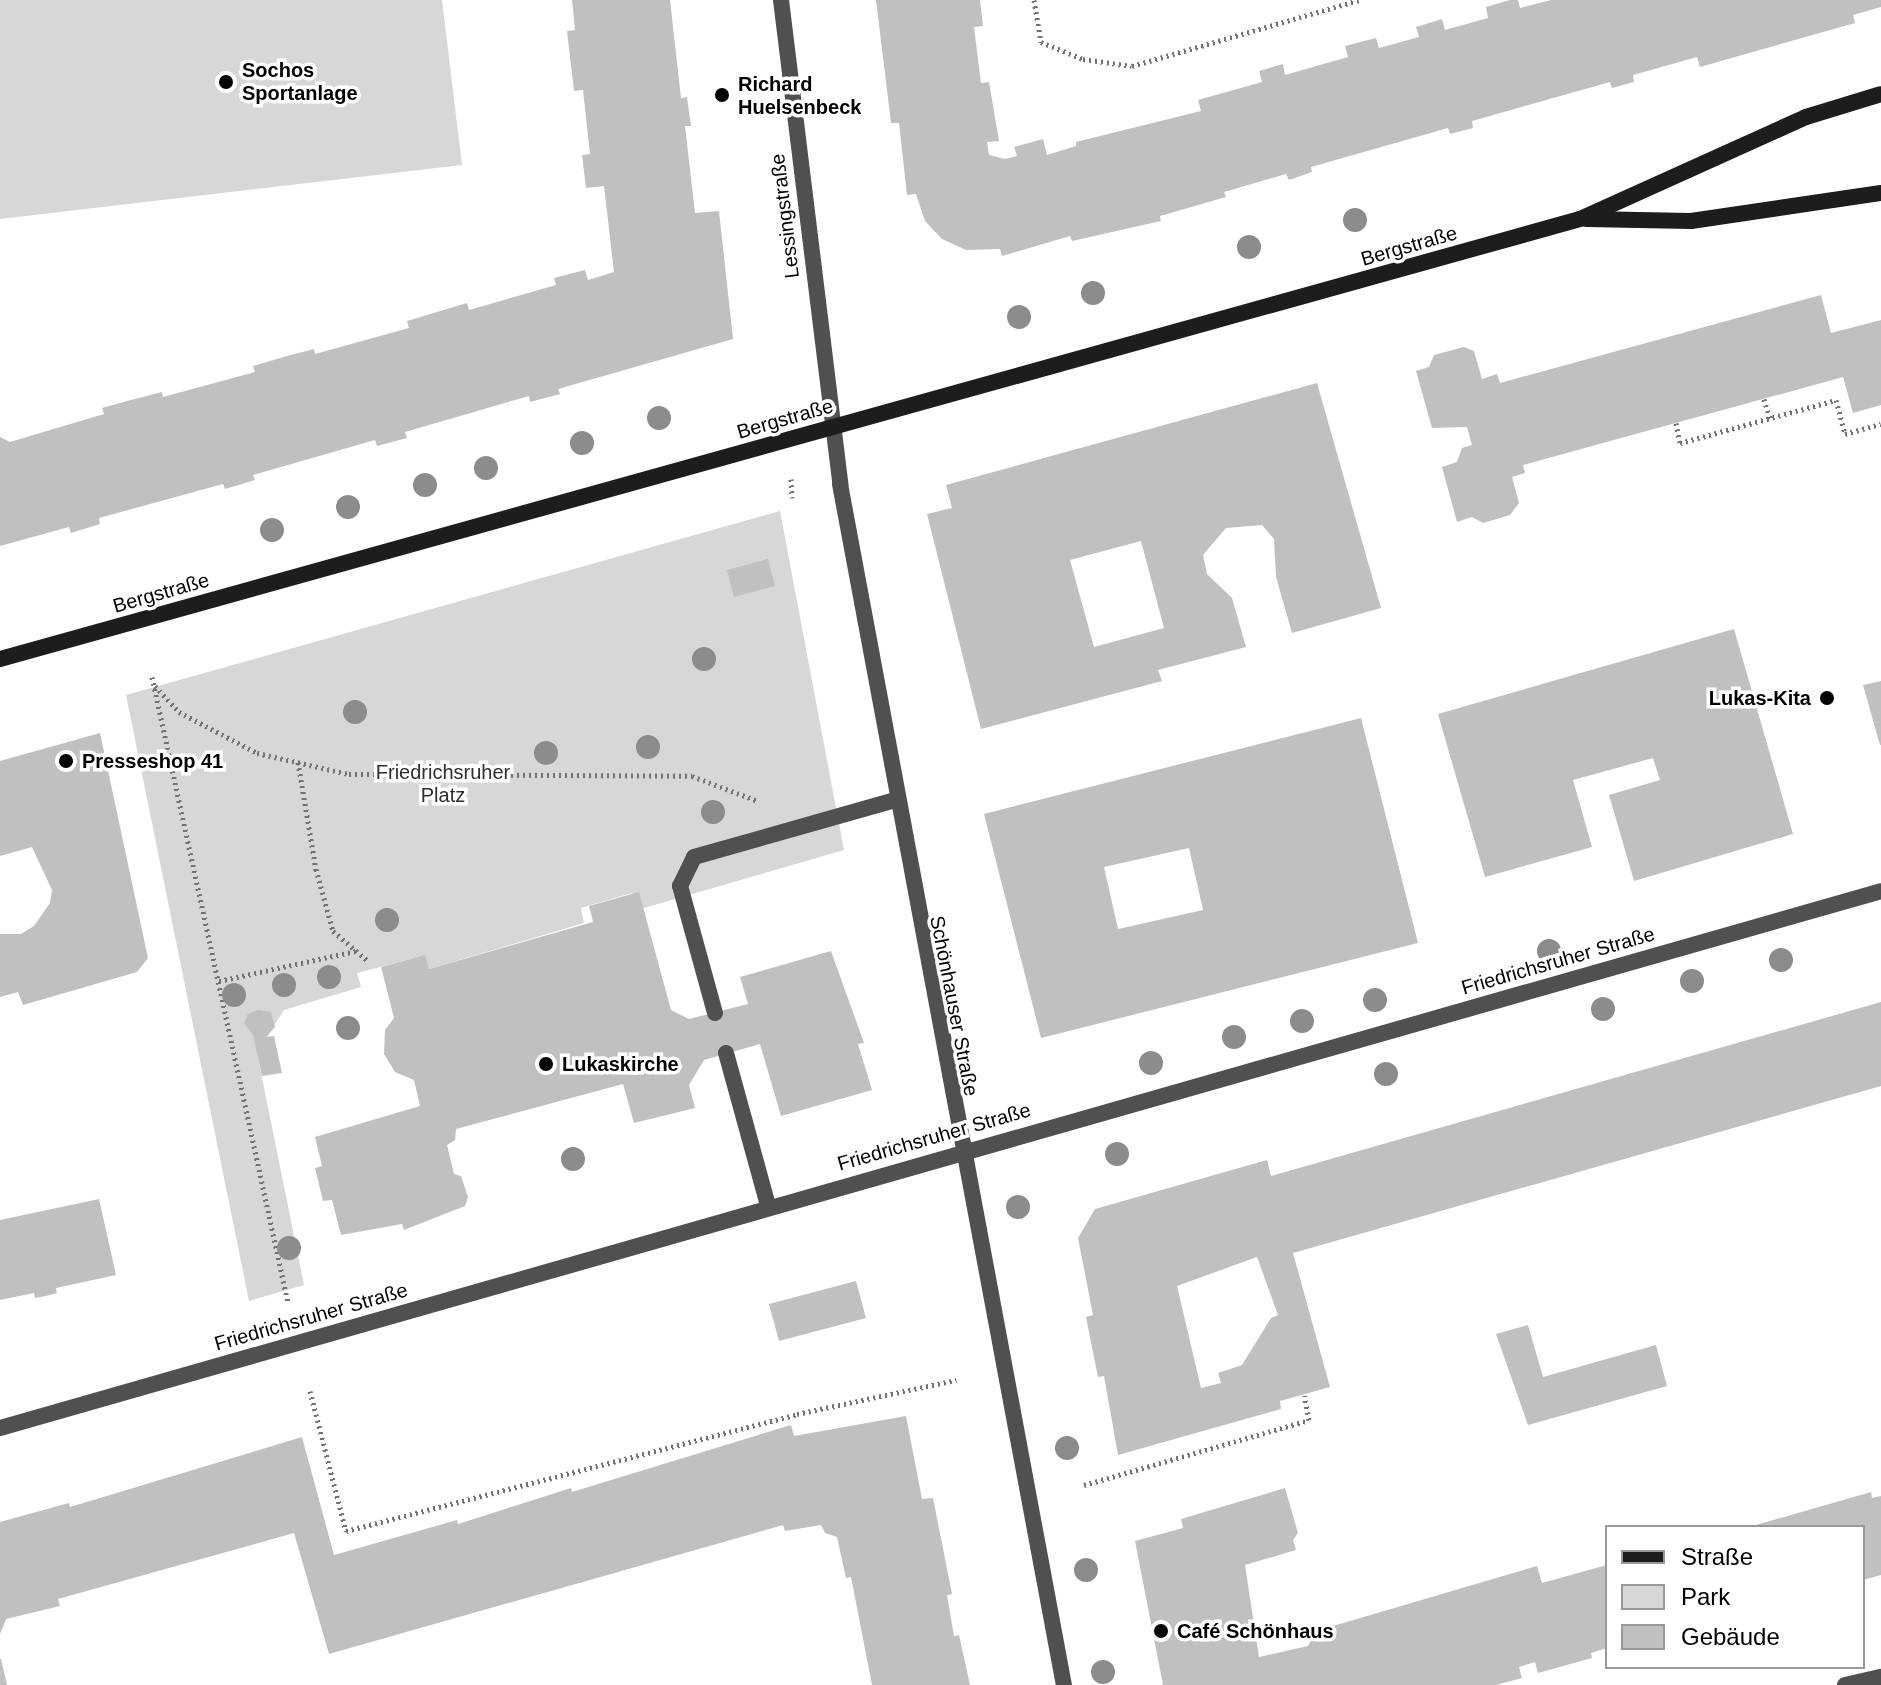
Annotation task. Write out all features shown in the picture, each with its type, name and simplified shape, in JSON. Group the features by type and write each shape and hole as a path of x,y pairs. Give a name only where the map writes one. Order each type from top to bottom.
{"street":[{"name":"Lessingstraße","path":"781,0 833,427"},
{"name":"Bergstraße","path":"0,659 1580,219 1806,117 1881,94"},
{"name":"Bergstraße","path":"1580,219 1691,221 1881,193"},
{"name":"Schönhauser Straße","path":"833,427 896,800 1064,1685"},
{"path":"715,1013 680,886 694,857 767,833 896,800"},
{"name":"Friedrichsruher Straße","path":"0,1428 961,1150 1881,891"},
{"path":"726,1053 768,1206"},
{"path":"1845,1685 1881,1677"}],"path":[{"path":"1034,0 1041,42 1083,59 1132,66 1359,0"},
{"path":"1764,399 1770,419"},
{"path":"1676,423 1680,443 1836,400 1845,434 1881,424"},
{"path":"791,479 792,498"},
{"path":"152,677 288,1303"},
{"path":"155,686 179,712 257,753 349,774 692,776 757,796 767,833"},
{"path":"298,762 316,869 333,931 367,960"},
{"path":"219,981 357,950"},
{"path":"310,1391 346,1531 797,1414 956,1380"},
{"path":"1084,1485 1309,1420 1304,1395"}],"green space":[{"name":"Sochos Sportanlage","path":"0,0 442,0 462,165 0,219"},
{"name":"Friedrichsruher Platz","path":"780,511 844,850 637,910 632,893 581,908 584,923 422,971 418,957 357,973 361,987 284,1010 257,1053 304,1285 249,1301 126,695"}],"building":[{"path":"572,0 670,0 681,98 687,97 691,126 685,126 695,213 719,211 733,339 558,389 560,394 530,402 529,396 405,432 407,438 377,446 375,440 253,475 255,480 225,489 223,484 99,518 100,524 71,533 69,527 0,546 0,437 10,442 104,414 102,408 162,392 163,397 255,372 253,366 287,356 314,349 315,354 409,328 407,321 467,303 469,310 556,285 554,278 585,270 588,280 614,272 604,186 586,188 582,155 590,154 583,90 574,91 567,31 575,30"},
{"path":"876,0 980,0 983,26 974,27 981,83 989,82 999,141 987,142 989,155 1005,159 1017,156 1014,147 1043,139 1047,155 1076,146 1076,142 1201,111 1198,100 1262,82 1259,71 1283,64 1285,75 1348,57 1345,46 1376,38 1379,48 1419,37 1416,27 1442,19 1445,30 1488,18 1486,7 1510,0 1518,0 1520,8 1551,0 1881,0 1881,7 1853,15 1855,23 1700,67 1697,57 1633,75 1634,82 1612,88 1610,82 1472,121 1473,128 1450,134 1448,128 1311,167 1312,172 1289,180 1286,174 1224,192 1226,197 1160,216 1161,221 1072,241 1070,236 1002,256 1000,249 966,250 942,239 925,221 916,194 907,195 899,123 891,123"},
{"path":"1821,295 1831,333 1881,320 1881,405 1853,413 1843,377 1523,465 1525,473 1512,477 1519,503 1510,515 1483,523 1472,517 1457,522 1442,467 1457,462 1462,448 1472,445 1467,427 1432,428 1416,371 1429,367 1434,355 1464,347 1474,351 1482,379 1497,374 1500,383"},
{"path":"1317,383 1381,608 1292,633 1276,577 1274,539 1262,525 1226,528 1203,555 1207,574 1232,598 1246,647 1158,670 1162,681 981,729 927,514 952,508 946,485","holes":["1141,541 1164,628 1094,647 1070,560"]},
{"path":"768,559 775,586 734,597 727,570"},
{"path":"1734,629 1793,834 1634,881 1609,795 1660,780 1653,758 1573,780 1592,847 1485,877 1438,714"},
{"path":"1881,681 1881,745 1880,745 1863,685"},
{"path":"1361,718 1418,943 1041,1038 984,814","holes":["1189,848 1203,910 1118,929 1104,867"]},
{"path":"100,733 148,958 137,972 23,1005 18,992 0,997 0,934 21,934 34,926 50,903 52,890 32,847 0,856 0,761"},
{"name":"Lukaskirche","path":"639,892 671,1010 689,1019 748,1004 740,977 831,951 864,1043 858,1044 872,1090 781,1116 760,1044 704,1060 689,1085 695,1108 634,1123 623,1084 456,1129 455,1140 447,1145 454,1174 461,1176 468,1197 465,1206 404,1230 402,1224 341,1235 332,1200 323,1201 315,1168 322,1166 315,1137 420,1106 414,1080 395,1072 384,1054 385,1030 394,1018 381,967 425,955 429,969 593,922 589,906"},
{"path":"1881,1002 1881,1086 1293,1253 1330,1387 1280,1401 1281,1409 1118,1455 1104,1376 1098,1377 1086,1317 1093,1315 1078,1238 1095,1209 1267,1160 1271,1176","holes":["1257,1257 1278,1315 1271,1318 1242,1365 1218,1373 1221,1383 1201,1388 1177,1286"]},
{"path":"258,1010 271,1012 275,1027 266,1037 274,1036 282,1073 262,1076 253,1035 244,1023 248,1014"},
{"path":"99,1199 116,1275 56,1288 57,1293 46,1296 35,1298 34,1293 0,1300 0,1220"},
{"path":"856,1281 866,1318 779,1341 769,1304"},
{"path":"1528,1325 1543,1377 1656,1345 1667,1386 1528,1425 1496,1334"},
{"path":"906,1416 922,1499 933,1498 952,1594 947,1595 954,1636 959,1635 970,1685 872,1685 851,1577 846,1578 837,1537 825,1533 821,1525 785,1531 783,1525 329,1654 294,1533 58,1599 60,1606 6,1619 0,1634 0,1522 69,1503 70,1507 302,1437 334,1555 457,1520 458,1524 571,1488 572,1492 791,1425 794,1436"},
{"path":"1285,1488 1298,1533 1293,1540 1296,1550 1245,1565 1259,1657 1308,1646 1316,1631 1537,1566 1542,1583 1605,1566 1605,1649 1591,1653 1592,1658 1538,1673 1535,1662 1519,1667 1522,1678 1496,1685 1163,1685 1135,1541 1183,1528 1181,1519"},
{"path":"1871,1492 1872,1498 1881,1496 1881,1575 1865,1579 1865,1525 1756,1525"},
{"path":"1,1659 7,1685 0,1685"}],"place":[{"name":"Sochos Sportanlage","path":"226,82"},
{"name":"Richard Huelsenbeck","path":"722,95"},
{"name":"Lukas-Kita","path":"1827,698"},
{"name":"Presseshop 41","path":"66,761"},
{"name":"Lukaskirche","path":"546,1064"},
{"name":"Café Schönhaus","path":"1161,1631"}]}
